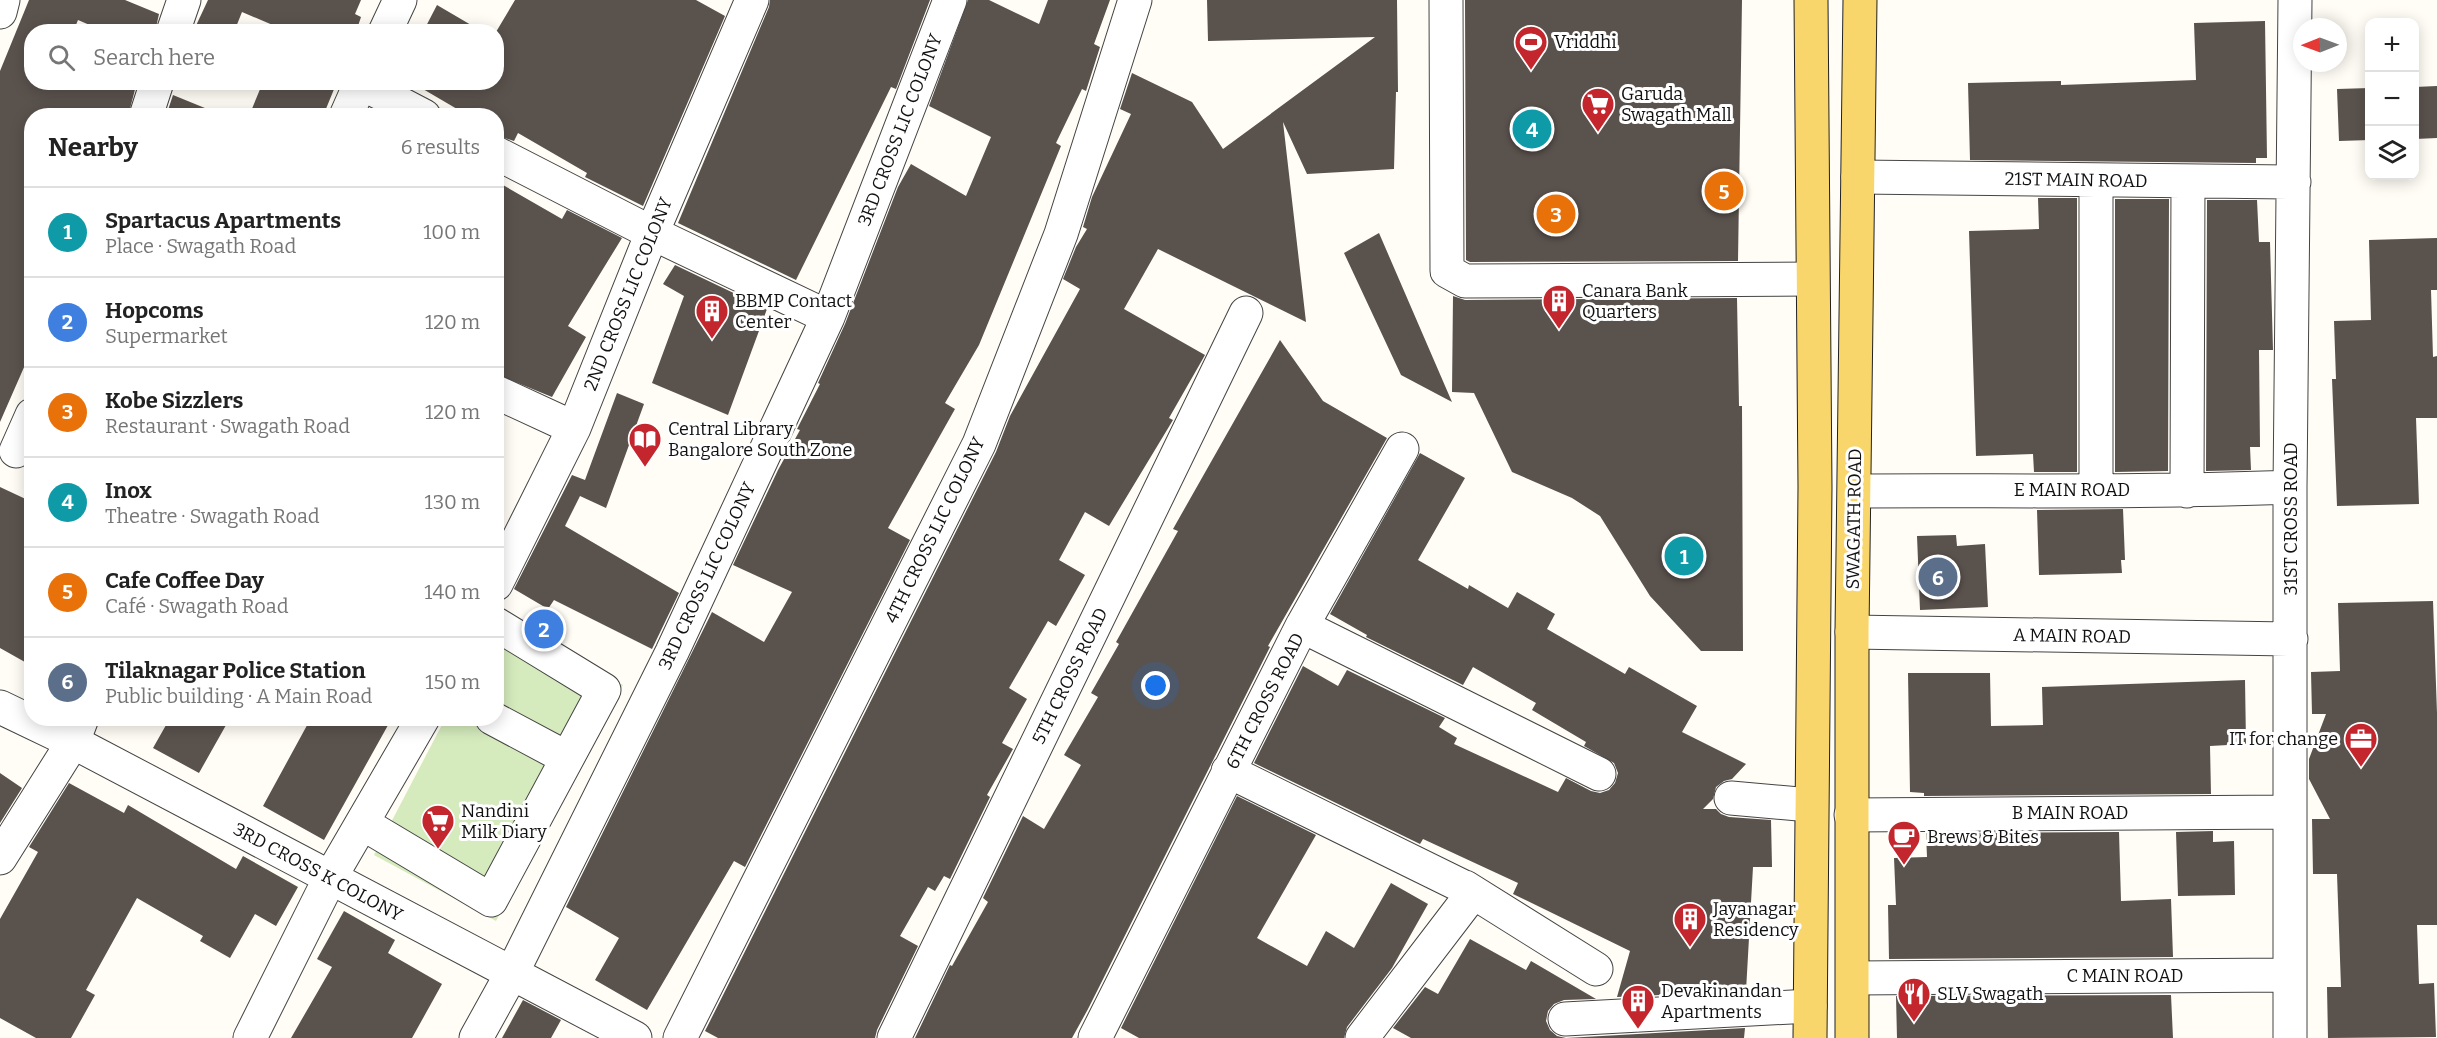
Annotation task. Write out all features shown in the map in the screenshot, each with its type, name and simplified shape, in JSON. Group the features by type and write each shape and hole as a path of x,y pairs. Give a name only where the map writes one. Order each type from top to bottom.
{"main road":[{"path":"1810,1038 1810,805 1815,487 1811,0"},
{"name":"SWAGATH ROAD","path":"1852,1038 1852,632 1860,0"}],"street":[{"path":"0,12 3,0"},
{"path":"176,24 184,0"},
{"path":"389,24 400,0"},
{"name":"3RD CROSS LIC COLONY","path":"476,1038 512,973 672,652 828,317 950,0"},
{"name":"4TH CROSS LIC COLONY","path":"680,1038 979,444 1062,234 1134,0"},
{"path":"1446,0 1447,271 1465,281 1812,279"},
{"name":"31ST CROSS ROAD","path":"2290,1038 2290,487 2295,0"},
{"name":"2ND CROSS LIC COLONY","path":"504,568 574,428 749,1"},
{"path":"149,108 154,90"},
{"path":"350,108 358,90"},
{"path":"374,90 409,108"},
{"path":"504,157 652,233 828,317"},
{"name":"21ST MAIN ROAD","path":"1858,177 2294,182"},
{"path":"2096,180 2096,489"},
{"path":"2187,181 2187,491"},
{"name":"5TH CROSS ROAD","path":"894,1038 1246,313"},
{"path":"504,396 574,428"},
{"path":"16,451 24,433"},
{"path":"1302,626 1402,449"},
{"name":"E MAIN ROAD","path":"1855,491 2096,489 2187,491 2290,487"},
{"name":"6TH CROSS ROAD","path":"1095,1038 1302,626 1599,774"},
{"path":"362,823 491,900 604,690 504,629"},
{"name":"A MAIN ROAD","path":"1852,632 2291,639"},
{"name":"3RD CROSS K COLONY","path":"0,708 24,715"},
{"path":"504,724 567,758"},
{"path":"250,1038 330,878 418,726"},
{"path":"0,858 78,730"},
{"name":"3RD CROSS K COLONY","path":"78,730 330,878 635,1038"},
{"path":"1228,771 1466,886 1596,969"},
{"path":"550,790 592,813"},
{"path":"1731,798 1810,805"},
{"name":"B MAIN ROAD","path":"1851,815 2289,812"},
{"path":"1362,1038 1468,898 1469,893 1466,886"},
{"name":"C MAIN ROAD","path":"1853,978 2289,975"},
{"path":"1565,1019 1810,1006"}],"green space":[{"path":"504,624 623,685 496,921 374,855 441,726 504,726"}],"building":[{"path":"29,0 125,0 159,14 157,24 87,24 78,20 76,24 24,24 24,90 135,90 130,108 24,108 24,367 0,422 0,71"},
{"path":"208,0 361,0 355,14 361,17 359,24 270,24 242,12 237,24 197,24"},
{"path":"515,0 696,0 725,16 643,206 585,177 587,173 518,133 514,141 504,138 504,108 455,108 425,90 504,90 504,24 501,24"},
{"path":"770,0 930,0 896,89 891,87 796,280 678,223"},
{"path":"968,0 989,0 1039,24 1048,0 1110,0 1094,44 1100,47 1086,91 1082,89 1056,143 1061,146 979,345 945,403 955,409 888,528 910,540 745,867 734,861 647,1010 595,980 619,938 566,907 712,612 764,642 792,592 733,565 778,470 800,430 797,429 820,384 818,383 845,324 898,187 911,164 966,196 991,137 929,106"},
{"path":"1207,0 1397,0 1398,92 1396,92 1394,169 1307,174 1283,122 1306,322 1158,249 1124,309 1205,355 1169,418 1173,420 1109,526 1085,512 1059,560 1085,575 1056,626 1048,621 1009,688 1027,699 1002,743 1013,749 987,795 990,797 950,879 944,876 935,891 928,887 900,936 918,946 875,1038 718,1038 705,1031 996,452 1010,416 1080,289 1063,279 1076,247 1087,229 1083,227 1092,197 1131,114 1120,109 1132,73 1192,102 1223,149 1375,37 1208,41"},
{"path":"1465,0 1742,0 1738,261 1470,262 1466,260"},
{"path":"437,5 469,24 427,24"},
{"path":"2265,21 2267,158 2256,158 2256,163 1970,160 1968,83 2061,81 2061,85 2196,80 2194,23"},
{"path":"2437,86 2437,138 2419,139 2419,87"},
{"path":"2365,88 2365,140 2339,141 2337,89"},
{"path":"260,90 334,90 326,108 252,108"},
{"path":"173,95 205,108 169,108"},
{"path":"504,186 562,219 567,210 622,238 568,326 586,337 552,397 504,377"},
{"path":"2038,198 2077,198 2077,472 2034,472 2033,454 1976,456 1969,231 2039,229"},
{"path":"2115,199 2169,199 2168,471 2115,472"},
{"path":"2207,200 2257,200 2259,242 2270,242 2273,350 2259,350 2260,447 2250,447 2251,470 2206,471"},
{"path":"1379,233 1452,402 1401,375 1344,253"},
{"path":"2437,238 2437,290 2431,290 2433,357 2437,356 2437,418 2416,418 2419,504 2337,506 2332,379 2336,379 2334,321 2371,320 2369,240"},
{"name":"BBMP Contact Center","path":"675,265 767,309 728,415 652,383 684,296 663,284"},
{"path":"1453,296 1465,300 1737,298 1739,406 1742,406 1743,651 1701,651 1650,596 1600,516 1572,498 1512,472 1474,393 1452,392"},
{"path":"1280,340 1323,401 1387,438 1268,646 1270,647 1072,1038 915,1038 950,965 952,966 988,902 983,898 1023,816 1044,829 1081,765 1064,755 1098,697 1091,693 1119,644 1116,642 1178,531 1173,529"},
{"path":"617,393 644,404 606,508 580,496 565,526 679,593 652,649 554,600 548,609 514,589 572,475 585,480"},
{"path":"1420,453 1465,478 1418,560 1468,589 1469,585 1508,608 1517,592 1555,614 1547,629 1625,674 1629,667 1697,706 1682,732 1746,764 1732,779 1716,787 1713,799 1703,809 1716,809 1729,817 1771,820 1772,867 1753,867 1746,991 1617,997 1630,951 1513,894 1518,883 1423,839 1420,844 1254,763 1303,666 1338,686 1347,670 1445,718 1439,727 1457,738 1454,744 1558,792 1566,778 1591,791 1600,793 1609,790 1615,783 1618,773 1614,763 1584,746 1586,742 1532,710 1536,703 1473,667 1463,685 1366,637 1367,635 1330,614"},
{"path":"0,487 24,498 24,662 0,648"},
{"path":"2123,509 2125,560 2121,560 2122,573 2039,575 2037,510"},
{"path":"1956,535 1957,546 1985,544 1988,607 1920,610 1917,536"},
{"path":"2433,601 2437,713 2437,925 2417,925 2419,984 2434,983 2436,1037 2328,1038 2327,987 2341,987 2337,874 2313,874 2312,819 2330,819 2309,779 2309,759 2326,714 2312,714 2311,672 2340,671 2338,603"},
{"path":"1908,673 1990,673 1991,726 2043,725 2042,687 2245,680 2246,744 2210,746 2211,794 1924,796 1924,793 1910,792"},
{"path":"165,726 225,726 199,773 153,748"},
{"path":"307,726 388,726 324,840 263,806"},
{"path":"0,773 22,788 0,823"},
{"path":"69,783 124,813 128,805 236,869 243,856 298,887 276,926 255,914 230,958 200,941 203,936 137,898 86,990 95,995 71,1038 36,1038 0,1018 0,919 38,852 29,847"},
{"path":"1237,796 1316,835 1257,938 1307,966 1326,931 1354,948 1391,883 1428,904 1392,968 1347,1027 1344,1038 1139,1038 1121,1028"},
{"path":"2213,831 2213,842 2234,841 2235,895 2178,896 2176,832"},
{"path":"2119,832 2121,901 2171,899 2173,957 1889,959 1888,905 1896,905 1894,858 1927,857 1926,833"},
{"path":"344,911 395,940 388,953 442,984 412,1038 291,1038 332,967 317,959"},
{"path":"1470,939 1526,970 1531,961 1596,999 1564,1000 1554,1004 1548,1011 1546,1021 1550,1030 1557,1036 1566,1038 1411,1038 1393,1028 1425,987 1438,994"},
{"path":"2171,995 2173,1038 1897,1038 1896,996"},
{"path":"523,1000 561,1020 551,1038 502,1038"},
{"path":"1745,1028 1744,1038 1566,1038"}],"place":[{"name":"Vriddhi","path":"1531,71"},
{"name":"Inox","path":"1532,129"},
{"name":"Garuda Swagath Mall","path":"1598,133"},
{"name":"Cafe Coffee Day","path":"1724,191"},
{"name":"Kobe Sizzlers","path":"1556,214"},
{"name":"Canara Bank Quarters","path":"1559,330"},
{"name":"BBMP Contact Center","path":"712,340"},
{"name":"Central Library Bangalore South Zone","path":"645,468"},
{"name":"Spartacus Apartments","path":"1684,556"},
{"name":"Tilaknagar Police Station","path":"1938,577"},
{"name":"Hopcoms","path":"544,629"},
{"name":"IT for change","path":"2361,768"},
{"name":"Nandini Milk Diary","path":"438,850"},
{"name":"Brews & Bites","path":"1904,866"},
{"name":"Jayanagar Residency","path":"1690,948"},
{"name":"SLV Swagath","path":"1914,1023"},
{"name":"Devakinandan Apartments","path":"1638,1030"}]}
